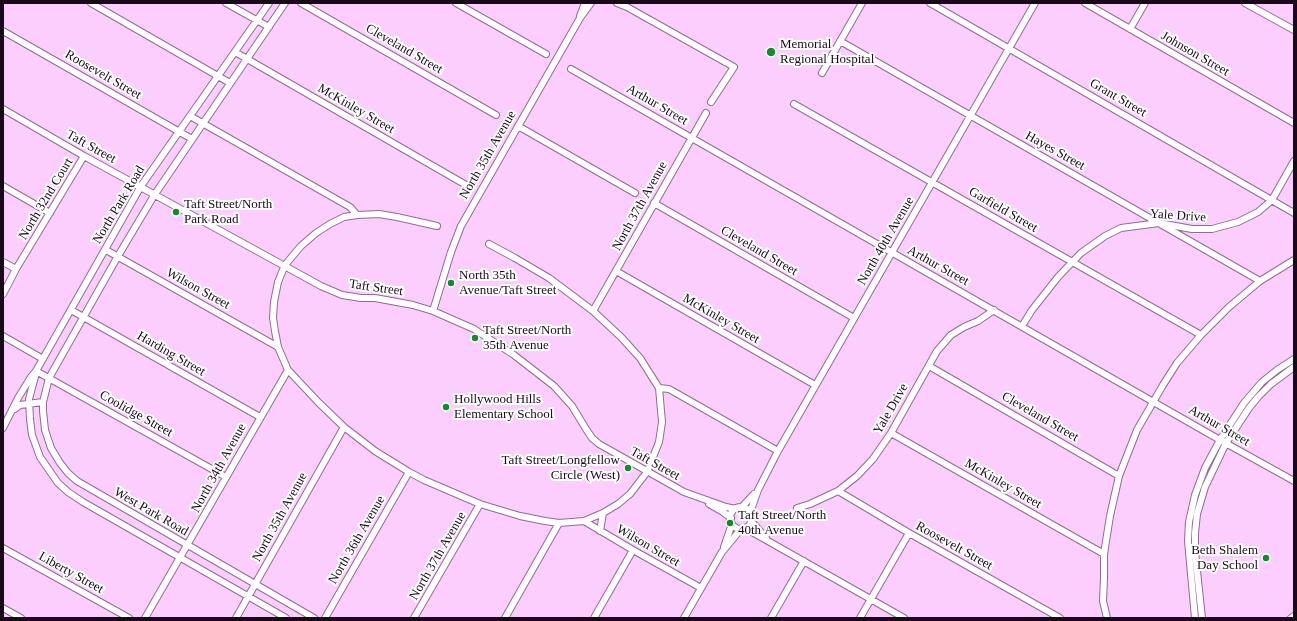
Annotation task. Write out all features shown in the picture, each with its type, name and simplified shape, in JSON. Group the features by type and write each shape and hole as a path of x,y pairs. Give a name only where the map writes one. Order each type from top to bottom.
{"street":[{"path":"91,3 230,83"},
{"path":"226,3 269,27"},
{"name":"North Park Road","path":"3,428 31,377 36,371 106,250 141,186 269,3"},
{"name":"North Park Road","path":"49,378 155,194 285,3"},
{"name":"Cleveland Street","path":"301,3 496,115"},
{"path":"456,3 546,54"},
{"name":"North 35th Avenue","path":"580,18 581,10 585,3"},
{"name":"North 35th Avenue","path":"433,311 451,252 461,226 580,18 591,3"},
{"path":"616,3 625,5 734,67 711,102"},
{"path":"822,73 862,3"},
{"name":"Grant Street","path":"930,3 1294,213"},
{"name":"North 40th Avenue","path":"750,513 758,490 778,451 1035,3"},
{"name":"Johnson Street","path":"1085,3 1294,124"},
{"path":"1130,29 1145,3"},
{"path":"1245,3 1294,30"},
{"name":"Roosevelt Street","path":"3,31 192,139"},
{"name":"Hayes Street","path":"840,41 1260,281"},
{"name":"McKinley Street","path":"235,52 466,185"},
{"name":"Arthur Street","path":"571,69 1220,440 1294,480"},
{"name":"Garfield Street","path":"794,104 1201,335"},
{"name":"Taft Street","path":"3,109 84,156 321,286 342,295 396,301 433,311 474,329 514,354 554,386 572,406 592,438 608,450 684,492 726,507 738,508"},
{"name":"North 37th Avenue","path":"593,311 706,113"},
{"path":"190,116 350,207 357,215"},
{"path":"518,126 635,193"},
{"name":"North 32nd Court","path":"3,294 16,269 84,156"},
{"path":"1272,200 1294,161"},
{"path":"3,186 50,212"},
{"name":"Yale Drive","path":"1022,326 1046,292 1081,253 1100,239 1121,228 1159,223 1192,229 1212,229 1238,222 1258,212 1272,200"},
{"name":"Cleveland Street","path":"654,204 854,318"},
{"path":"437,226 397,216 378,214 357,215 344,217 330,224 316,232 301,246 285,265 278,282 274,302 273,318 278,347 288,370 319,404 344,427 375,450 409,472 436,486 480,504 520,516 545,521 584,521 603,513 630,494 647,472 659,442 662,422 659,388 640,358 621,337 593,311 549,278 489,244"},
{"name":"Wilson Street","path":"106,250 278,347"},
{"path":"1107,618 1103,601 1104,554 1110,516 1119,476 1137,430 1177,363 1201,335 1229,307 1260,281 1294,260"},
{"path":"3,262 16,269"},
{"name":"McKinley Street","path":"616,271 815,385"},
{"name":"Harding Street","path":"71,310 260,417"},
{"name":"Yale Drive","path":"797,508 810,504 838,491 857,476 873,459 891,433 928,366 951,335 978,321 994,310"},
{"path":"3,336 43,359"},
{"path":"1195,618 1188,551 1189,522 1195,495 1205,468 1238,411 1258,387 1277,370 1294,359"},
{"name":"Cleveland Street","path":"928,366 1119,476"},
{"path":"1202,618 1195,552 1196,523 1199,505 1205,487 1226,443 1240,420 1258,396 1294,367"},
{"name":"North 34th Avenue","path":"145,618 288,370"},
{"name":"Coolidge Street","path":"36,371 226,477"},
{"name":"West Park Road","path":"36,371 30,404 32,435 40,457 58,483 83,502 286,618"},
{"name":"West Park Road","path":"49,378 43,402 46,437 60,463 68,473 89,489 314,618"},
{"path":"659,388 669,389 778,451"},
{"path":"14,410 20,405 43,402"},
{"name":"North 35th Avenue","path":"236,618 344,427"},
{"name":"McKinley Street","path":"891,433 1104,554"},
{"name":"North 36th Avenue","path":"325,618 409,472"},
{"name":"North 40th Avenue","path":"738,508 758,490"},
{"name":"Roosevelt Street","path":"838,491 909,533 1060,618"},
{"name":"Taft Street","path":"703,500 723,512 731,521"},
{"name":"North 37th Avenue","path":"414,618 480,504"},
{"path":"722,552 732,513 738,508 746,509 750,513 752,521 771,543"},
{"path":"600,531 603,513"},
{"name":"Wilson Street","path":"584,521 701,588"},
{"path":"731,521 736,528 743,528 904,618"},
{"path":"684,618 722,552 743,528 749,525 752,521"},
{"path":"505,618 559,522"},
{"path":"860,618 909,533"},
{"name":"Liberty Street","path":"3,548 129,618"},
{"path":"594,618 633,550"},
{"path":"771,618 804,561"},
{"path":"3,608 21,618"}],"place":[{"name":"Memorial Regional Hospital","path":"771,52"},
{"name":"Taft Street/North Park Road","path":"176,212"},
{"name":"North 35th Avenue/Taft Street","path":"451,283"},
{"name":"Taft Street/North 35th Avenue","path":"475,338"},
{"name":"Hollywood Hills Elementary School","path":"446,407"},
{"name":"Taft Street/Longfellow Circle (West)","path":"628,468"},
{"name":"Taft Street/North 40th Avenue","path":"730,523"},
{"name":"Beth Shalem Day School","path":"1266,558"}]}
